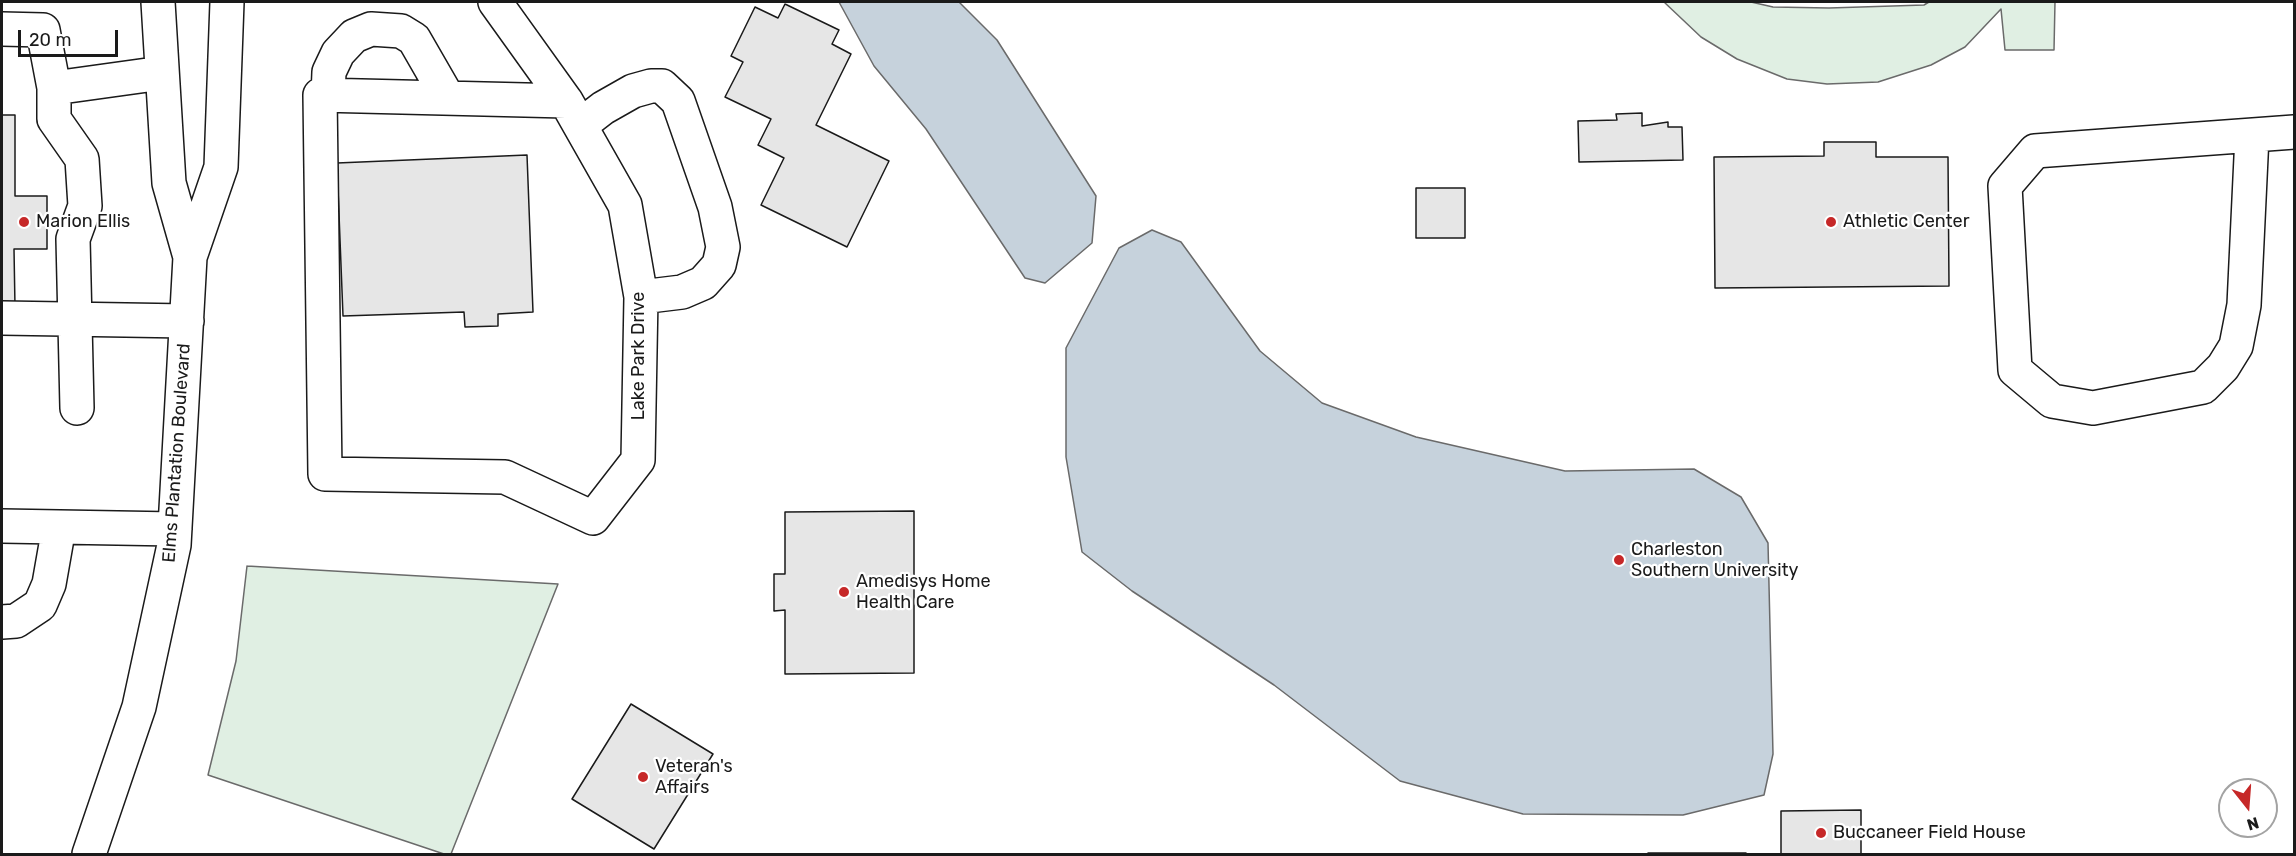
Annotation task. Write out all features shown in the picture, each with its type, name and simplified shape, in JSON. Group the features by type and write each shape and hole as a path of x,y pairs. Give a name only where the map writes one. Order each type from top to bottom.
{"street":[{"name":"Elms Plantation Boulevard","path":"158,2 169,183 190,257"},
{"name":"Elms Plantation Boulevard","path":"89,855 139,707 174,545 190,257 221,167 227,2"},
{"name":"Lake Park Drive","path":"328,96 320,95 325,474 505,477 593,518 638,460 641,297 625,205 574,113 495,2"},
{"path":"2,29 43,30 54,88 54,119 82,159 85,206 73,239 77,408"},
{"path":"448,98 414,39 401,31 371,29 354,36 338,53 329,72 328,96 448,98 574,113 633,91 651,86 662,86 678,101 715,207 723,247 719,265 703,283 682,291 641,297"},
{"path":"54,88 162,74"},
{"path":"2252,136 2244,305 2236,346 2223,367 2203,387 2093,408 2052,401 2014,370 2005,186 2036,151 2295,132"},
{"path":"2,318 187,321"},
{"path":"2,526 175,530"},
{"path":"2,622 16,621 40,605 49,584 59,527"}],"green space":[{"path":"1664,2 1751,2 1773,7 1829,8 1924,5 1929,2 2055,2 2054,50 2005,50 2001,9 1965,47 1931,65 1878,82 1827,84 1787,79 1737,59 1701,37"},
{"path":"247,566 558,584 451,854 444,854 208,775 236,661"}],"shaded area":[{"path":"839,2 959,2 997,40 1096,196 1092,243 1045,283 1025,278 926,129 874,66"},
{"path":"1152,230 1181,242 1260,351 1322,403 1416,437 1565,471 1694,469 1741,497 1768,543 1773,754 1764,795 1683,815 1523,814 1400,781 1274,685 1132,591 1082,552 1066,457 1066,348 1119,248"}],"building":[{"path":"785,4 839,30 832,44 851,54 816,125 889,161 847,247 761,205 784,158 758,145 771,119 725,97 743,62 731,56 755,7 778,18"},
{"path":"1642,113 1642,126 1668,122 1668,127 1682,127 1683,160 1579,162 1578,121 1617,120 1616,114"},
{"name":"Marion Ellis","path":"2,115 15,115 15,196 47,196 47,249 14,249 15,307 2,307"},
{"name":"Athletic Center","path":"1824,142 1876,142 1876,157 1948,157 1949,286 1715,288 1714,157 1824,156"},
{"path":"527,155 533,312 498,314 498,326 465,327 464,312 343,316 337,163"},
{"path":"1416,188 1465,188 1465,238 1416,238"},
{"name":"Amedisys Home Health Care","path":"914,511 914,673 785,674 785,610 774,611 774,574 785,574 785,512"},
{"name":"Veteran's Affairs","path":"631,704 713,754 654,849 572,799"},
{"name":"Buccaneer Field House","path":"1861,810 1861,854 1781,854 1781,811"},
{"path":"1746,853 1746,854 1648,854"}],"place":[{"name":"Marion Ellis","path":"24,222"},
{"name":"Athletic Center","path":"1831,222"},
{"name":"Charleston Southern University","path":"1619,560"},
{"name":"Amedisys Home Health Care","path":"844,592"},
{"name":"Veteran's Affairs","path":"643,777"},
{"name":"Buccaneer Field House","path":"1821,833"}]}
